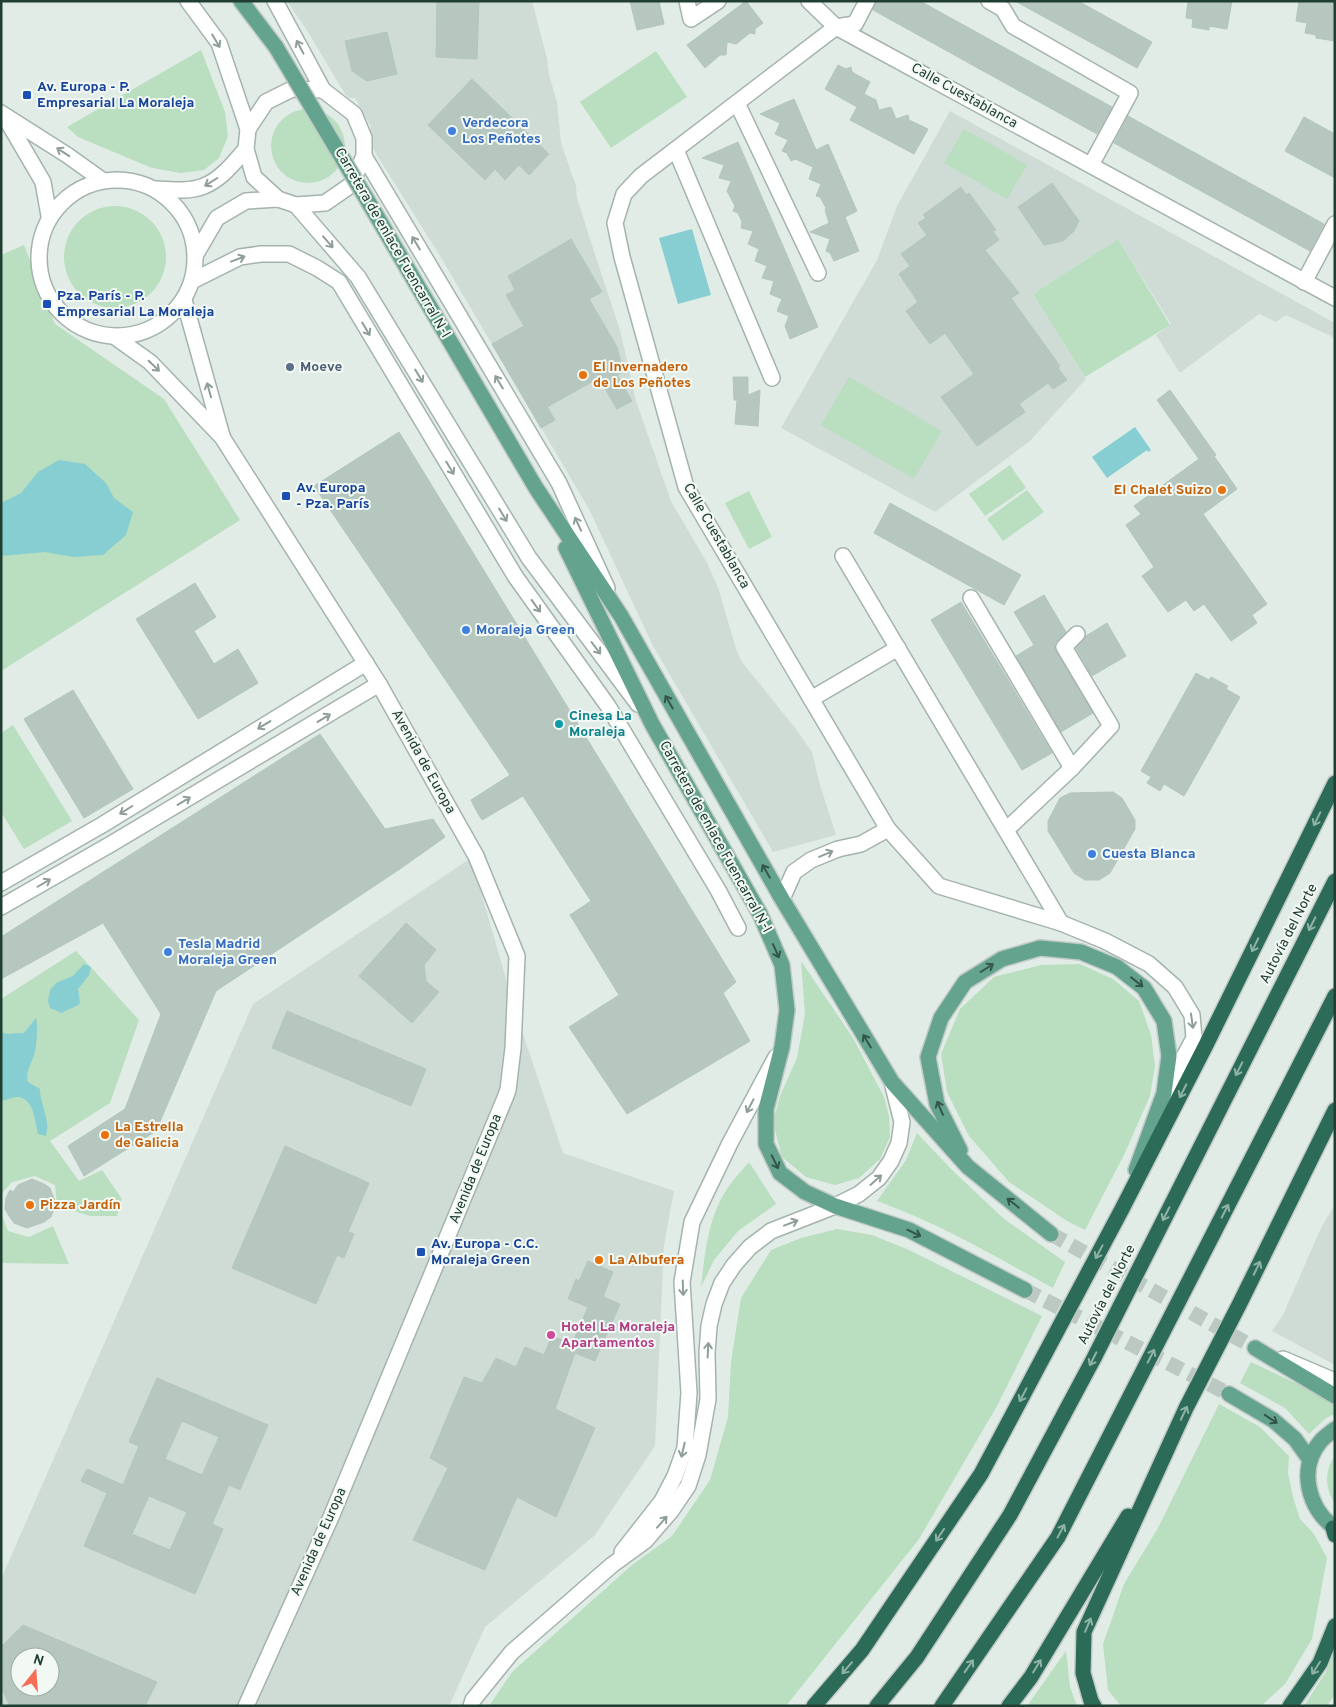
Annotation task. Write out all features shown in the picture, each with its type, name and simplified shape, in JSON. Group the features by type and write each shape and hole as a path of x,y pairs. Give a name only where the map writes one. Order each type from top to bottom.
{"highway":[{"path":"814,1706 862,1650 981,1474 1122,1209 1206,1045 1335,783"},
{"name":"Autovía del Norte","path":"877,1706 917,1657 1010,1515 1094,1358 1335,881"},
{"path":"942,1706 1058,1537 1335,996"},
{"path":"1094,1706 1083,1673 1084,1632 1186,1408 1335,1110"},
{"path":"1009,1706 1031,1677 1163,1458"},
{"path":"1290,1706 1320,1663 1335,1626"}],"main road":[{"name":"Carretera de enlace Fuencarral N-I","path":"241,1 276,47 536,488 620,616 782,899 892,1082 968,1167 1051,1234"},
{"name":"Carretera de enlace Fuencarral N-I","path":"536,488 652,724 760,914 782,965 787,1010 782,1047 766,1109 766,1144 780,1173 804,1192 835,1206 909,1230 1025,1290"},
{"name":"Carretera de enlace Fuencarral N-I","path":"968,1167 937,1104 928,1057 941,1018 965,982 1002,959 1040,948 1081,952 1117,966 1144,988 1164,1021 1169,1056 1164,1093 1122,1209"},
{"path":"1255,1348 1335,1396"},
{"path":"1229,1394 1273,1420 1296,1439 1310,1460"},
{"path":"1334,1530 1316,1509 1308,1485 1310,1460 1320,1442 1335,1429"}],"street":[{"path":"188,1 219,43 248,129 246,148 254,177 278,199"},
{"path":"196,254 217,218 246,201 278,199 296,205 325,203 351,185 364,156 364,138 354,114 323,90 276,1"},
{"path":"687,1 691,19 718,1"},
{"name":"Calle Cuestablanca","path":"809,1 836,27 1335,298"},
{"name":"Calle Cuestablanca","path":"867,1 855,24 836,27 641,176 624,194 616,223 622,257 686,487 888,830 939,886 1061,923 1105,941 1149,964 1175,988 1192,1015 1194,1038 1164,1093"},
{"path":"989,1 1003,9 1013,26 1130,93 1091,166"},
{"path":"248,129 266,102 292,89 323,90"},
{"path":"737,103 818,273"},
{"path":"2,113 102,180"},
{"path":"2,113 43,182 49,216"},
{"path":"156,189 185,218 196,254 194,280 184,300 154,328 115,337 88,332 69,318 53,300 40,280 37,255 49,216 67,196 102,180 130,180 156,189 182,190 204,186 224,173 246,148"},
{"path":"676,150 772,378"},
{"path":"364,156 559,483 620,616"},
{"path":"296,205 358,277 529,558 652,724"},
{"path":"1304,282 1335,224"},
{"path":"194,280 240,257 261,254 289,254 318,268 339,282 515,576 608,706 718,890 738,928"},
{"name":"Avenida de Europa","path":"184,300 222,437"},
{"name":"Avenida de Europa","path":"115,337 150,362 222,437 379,684 476,856 517,956 513,1048 508,1090 459,1213 331,1516 246,1706"},
{"path":"843,556 1061,923"},
{"path":"971,598 1072,768"},
{"path":"1006,830 1072,768 1112,726 1064,647 1077,634"},
{"path":"811,699 898,648"},
{"path":"1,883 102,825 366,663"},
{"path":"1,907 128,834 379,684"},
{"path":"782,899 794,872 811,860 838,849 861,844 888,830"},
{"path":"612,1565 662,1500 675,1476 684,1448 689,1393 682,1282 692,1222 730,1144 782,1047"},
{"path":"471,1706 473,1700 512,1652 612,1565 645,1541 671,1511 688,1486 698,1455 708,1399 707,1353 709,1326 714,1304 722,1283 734,1265 750,1247 771,1231 835,1206 859,1194 880,1178 891,1161 899,1143 902,1122 892,1082"},
{"path":"1255,1348 1335,1381"}],"shaded area":[{"path":"287,1 532,1 557,102 561,143 620,330 636,401 671,501 707,563 718,587 736,649 742,662 812,752 836,835 773,852 652,644 589,509 440,256 370,144 369,132 371,127 355,98 349,98 345,94"},
{"path":"950,111 1335,323 1335,338 1286,315 1276,322 1259,314 1180,373 1156,335 1171,324 1118,239 1033,294 1086,379 1030,441 935,512 781,428 877,260 897,206"},
{"path":"471,858 516,1013 563,1153 674,1191 664,1245 655,1446 595,1535 485,1627 449,1706 1,1706 1,1579 253,1004"},
{"path":"1335,1204 1335,1365 1272,1331 1283,1315 1320,1230"}],"green space":[{"path":"201,50 225,112 228,136 219,158 204,170 181,173 152,168 78,137 67,127"},
{"path":"656,51 687,97 611,148 580,102"},
{"path":"308,109 322,112 334,120 342,132 345,146 342,160 334,172 322,180 308,183 294,180 282,172 274,160 271,146 274,132 282,120 294,112"},
{"path":"964,129 1027,165 1007,199 944,163"},
{"path":"115,206 134,210 151,221 162,238 166,257 162,276 151,293 134,304 115,308 96,304 79,293 68,276 64,257 68,238 79,221 96,210"},
{"path":"1118,239 1170,325 1085,377 1033,294"},
{"path":"24,245 55,324 164,399 240,520 1,671 1,255"},
{"path":"849,377 942,431 914,479 821,425"},
{"path":"1010,465 1026,488 985,516 969,494"},
{"path":"1027,490 1044,512 1003,541 987,519"},
{"path":"749,491 772,537 749,549 725,503"},
{"path":"13,725 72,821 24,849 1,812 1,733"},
{"path":"76,951 139,1020 110,1103 50,1141 79,1181 102,1170 122,1199 117,1216 90,1216 57,1206 55,1185 35,1176 12,1182 1,1194 1,999"},
{"path":"801,961 853,1038 884,1097 889,1116 890,1137 880,1159 859,1178 835,1185 806,1177 782,1157 773,1122 780,1096 797,1058 805,1014"},
{"path":"1080,964 1113,979 1139,1001 1151,1035 1155,1066 1150,1096 1124,1155 1085,1230 1067,1221 1009,1182 969,1136 947,1092 941,1054 960,1009 994,977 1041,965"},
{"path":"917,1133 952,1170 1003,1218 1065,1262 1053,1288 945,1230 877,1201 906,1160"},
{"path":"749,1162 776,1204 738,1231 714,1260 701,1287 709,1235 716,1209 729,1186"},
{"path":"1,1213 8,1231 29,1237 53,1226 69,1264 1,1263"},
{"path":"837,1229 872,1235 909,1250 1042,1316 997,1406 919,1539 786,1706 489,1706 512,1672 632,1565 672,1536 710,1480 728,1417 731,1362 741,1298 771,1250 801,1238"},
{"path":"1251,1362 1335,1404 1335,1414 1326,1418 1309,1434 1285,1408 1240,1383"},
{"path":"1219,1404 1260,1427 1289,1456 1288,1473 1300,1519 1314,1534 1327,1558 1312,1639 1285,1684 1261,1706 1121,1706 1108,1690 1103,1644 1124,1584 1158,1528"},
{"path":"1335,1456 1335,1504 1329,1492 1327,1480 1331,1461"},
{"path":"1066,1651 1070,1687 1077,1706 1027,1706"},
{"path":"1335,1651 1335,1694 1327,1706 1304,1706 1326,1672"}],"water":[{"path":"692,229 711,295 678,304 659,238"},
{"path":"1135,427 1151,450 1148,452 1147,450 1107,478 1092,457"},
{"path":"59,460 85,464 106,483 114,498 133,512 126,535 103,555 73,557 45,552 1,556 1,503 21,493 38,472"},
{"path":"84,964 91,967 89,975 78,989 80,1003 62,1013 50,1008 48,1001 50,990 56,983 73,976"},
{"path":"36,1018 36,1047 27,1078 28,1082 40,1089 47,1124 46,1136 38,1134 33,1111 27,1101 23,1098 13,1097 1,1101 1,1032 7,1034 24,1033"}],"building":[{"path":"437,1 479,1 477,59 436,57"},
{"path":"630,1 659,1 664,24 637,30"},
{"path":"746,1 763,23 755,29 755,34 750,33 736,44 727,42 726,55 720,55 705,68 687,45"},
{"path":"876,1 920,1 1112,107 1097,134 873,10"},
{"path":"1015,1 1078,1 1152,42 1137,68"},
{"path":"1188,1 1232,1 1227,29 1209,26 1209,30 1192,27 1193,19 1186,18"},
{"path":"1299,1 1335,1 1335,41 1316,38 1316,35 1305,33 1307,23 1296,21"},
{"path":"387,32 397,74 367,81 352,71 345,41"},
{"path":"838,65 846,69 851,67 852,72 870,82 864,94 876,100 879,110 891,107 896,119 908,115 909,120 928,129 914,154 850,120 857,107 825,89"},
{"path":"472,79 549,154 529,175 519,165 505,180 495,169 485,180 428,125"},
{"path":"794,99 816,150 828,144 857,211 845,217 859,251 834,261 830,253 826,251 830,239 810,232 829,223 826,208 820,197 816,196 821,184 809,179 813,167 795,159 791,161 787,153 782,151 788,140 775,134 780,123 760,114"},
{"path":"1128,116 1324,224 1310,251 1114,143"},
{"path":"1304,117 1335,134 1335,178 1285,151"},
{"path":"738,142 818,327 790,339 785,326 789,316 777,311 782,299 770,294 774,281 762,278 767,266 755,261 759,249 748,244 753,231 741,228 742,222 738,213 733,211 735,206 727,191 731,181 719,178 724,165 702,158"},
{"path":"1052,183 1079,221 1074,231 1063,241 1044,245 1018,207"},
{"path":"961,187 966,195 969,193 996,230 993,232 999,240 985,250 1019,293 1011,298 1060,366 1058,368 1067,380 1053,389 1048,383 1019,404 1025,412 977,446 941,397 974,374 945,333 930,344 906,311 918,302 899,274 910,266 901,254 927,235 918,223 926,218 923,215"},
{"path":"571,239 602,292 589,299 617,347 623,372 617,375 632,401 617,409 599,378 547,407 555,420 541,428 492,344 524,326 506,295 515,290 508,276"},
{"path":"733,377 748,377 748,395 760,390 758,426 735,424 737,400 734,400"},
{"path":"1170,390 1216,455 1214,456 1237,489 1203,514 1267,604 1252,615 1257,623 1231,641 1204,604 1194,611 1186,600 1168,612 1142,576 1154,567 1126,525 1141,514 1134,506 1199,459 1157,400"},
{"name":"Moraleja Green","path":"399,432 736,982 723,993 750,1041 627,1114 569,1027 619,995 570,915 591,901 523,796 482,820 471,800 510,775 314,486"},
{"path":"890,503 1021,575 1004,605 874,533"},
{"path":"195,583 216,617 194,631 214,664 238,649 258,683 198,719 136,619"},
{"path":"1044,595 1066,632 1055,643 1056,651 1093,713 1061,732 1016,656 1034,645 1014,612"},
{"path":"961,602 1052,753 1022,770 931,620"},
{"path":"1107,623 1126,656 1092,676 1076,648 1086,636"},
{"path":"1196,673 1209,680 1211,677 1228,686 1226,689 1240,697 1184,796 1164,784 1160,791 1147,783 1151,777 1141,771"},
{"path":"73,690 133,789 84,818 24,719"},
{"path":"320,734 385,829 433,819 445,837 216,991 156,1131 84,1176 68,1146 125,1109 161,1014 103,923 1,979 1,937"},
{"name":"Cuesta Blanca","path":"1113,792 1122,798 1135,820 1135,829 1110,873 1099,880 1085,880 1074,873 1048,831 1048,821 1060,798 1070,793"},
{"path":"406,923 436,950 424,965 426,981 439,992 412,1023 359,976"},
{"path":"287,1011 426,1069 411,1106 272,1048"},
{"path":"285,1146 369,1183 348,1232 354,1234 344,1258 337,1255 316,1304 232,1268"},
{"name":"Pizza Jardín","path":"32,1179 50,1188 55,1201 51,1217 44,1222 27,1228 14,1223 9,1216 5,1209 6,1198 10,1190 13,1192 18,1185"},
{"path":"588,1261 613,1272 603,1297 620,1304 595,1361 575,1353 555,1409 595,1428 556,1517 517,1497 485,1570 413,1540 448,1468 430,1458 464,1377 482,1383 496,1358 516,1367 525,1347 544,1355 552,1336 572,1344 588,1307 568,1299 576,1279 579,1281"},
{"path":"157,1378 268,1425 240,1490 229,1485 212,1524 223,1529 195,1594 84,1546 107,1493 81,1481 87,1469 123,1485 139,1446 129,1442","holes":["182,1421 219,1437 202,1475 165,1459","149,1496 187,1512 170,1550 132,1534"]},
{"path":"23,1625 157,1682 145,1706 10,1706 1,1687 1,1647"}],"tunnel":[{"path":"1051,1234 1255,1348"},
{"path":"1025,1290 1229,1394"}],"place":[{"name":"Av. Europa - P. Empresarial La Moraleja","path":"27,95"},
{"name":"Verdecora Los Peñotes","path":"452,131"},
{"name":"Pza. París - P. Empresarial La Moraleja","path":"47,304"},
{"name":"Moeve","path":"290,367"},
{"name":"El Invernadero de Los Peñotes","path":"583,375"},
{"name":"El Chalet Suizo","path":"1222,490"},
{"name":"Av. Europa - Pza. París","path":"286,496"},
{"name":"Moraleja Green","path":"466,630"},
{"name":"Cinesa La Moraleja","path":"559,724"},
{"name":"Cuesta Blanca","path":"1092,854"},
{"name":"Tesla Madrid Moraleja Green","path":"168,952"},
{"name":"La Estrella de Galicia","path":"105,1135"},
{"name":"Pizza Jardín","path":"30,1205"},
{"name":"Av. Europa - C.C. Moraleja Green","path":"421,1252"},
{"name":"La Albufera","path":"599,1260"},
{"name":"Hotel La Moraleja Apartamentos","path":"551,1335"}]}
